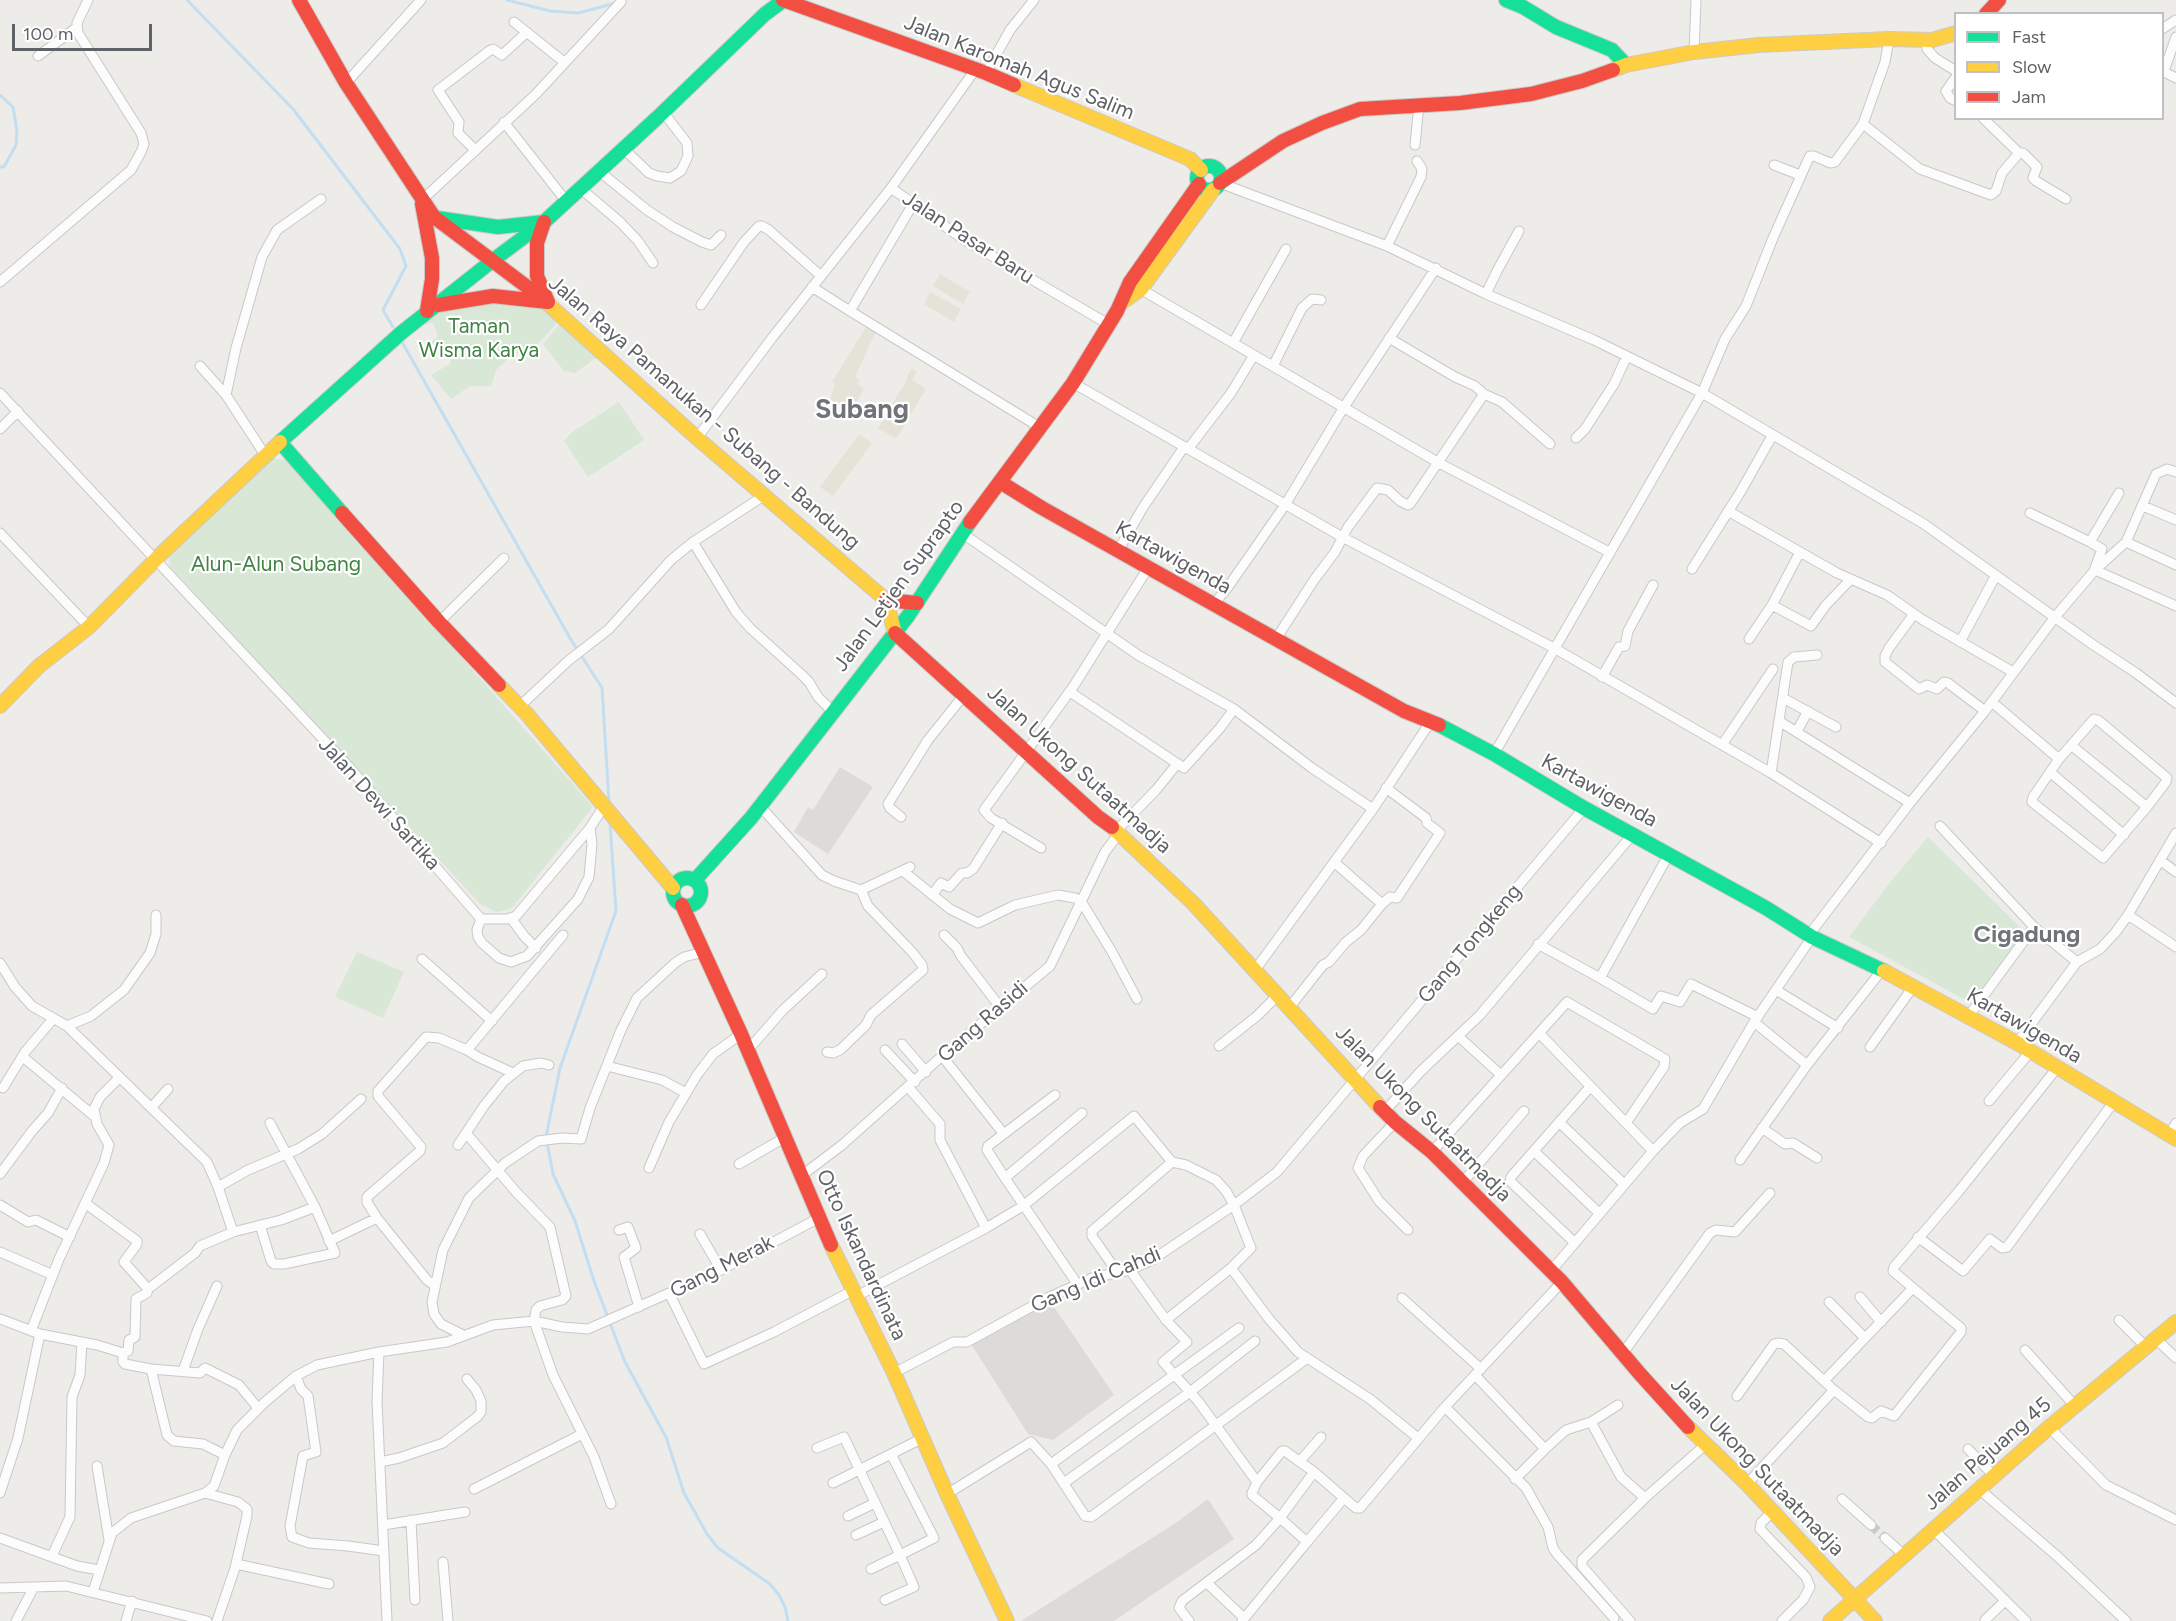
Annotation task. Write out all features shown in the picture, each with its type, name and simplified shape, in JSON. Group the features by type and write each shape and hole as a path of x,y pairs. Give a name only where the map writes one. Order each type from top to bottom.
{"main road":[{"path":"299,0 346,83 421,201 432,258 431,308"},
{"path":"0,706 39,666 89,627 265,455 431,308 543,222 624,149 765,14 783,0"},
{"name":"Jalan Karomah Agus Salim","path":"783,0 980,72 1190,159 1205,174 1206,190 1217,187"},
{"path":"1506,0 1525,4 1556,27 1620,58"},
{"path":"1988,12 1999,0"},
{"name":"Jalan Letjen Suprapto","path":"695,880 760,806 895,633 962,533 1073,383 1121,303 1217,187 1254,159 1283,141 1360,109 1460,103 1531,94 1582,81 1620,58 1759,45 1926,39 1954,33"},
{"path":"1205,174 1254,159"},
{"path":"1205,174 1220,173 1217,187"},
{"name":"Jalan Letjen Suprapto","path":"1136,286 1205,174"},
{"name":"Jalan Raya Pamanukan - Subang - Bandung","path":"421,201 434,217 548,302 698,438 886,600"},
{"path":"434,217 498,227 543,222"},
{"path":"431,308 493,296 548,302 537,276 537,243 543,222"},
{"path":"280,442 439,622 520,706 673,888 675,900 682,905 691,905 698,900 701,892 695,880 682,879 673,888"},
{"name":"Kartawigenda","path":"1000,482 1042,508 1404,711 1431,721 1494,754 1584,808 1766,908 1810,936 1882,970 2017,1043 2113,1103 2174,1132"},
{"path":"895,633 886,600 917,603"},
{"name":"Jalan Ukong Sutaatmadja","path":"895,633 1098,817 1119,831 1193,903 1390,1117 1432,1152 1562,1282 1705,1445 1747,1484 1875,1621"},
{"name":"Otto Iskandardinata","path":"682,905 741,1034 819,1218 894,1373 947,1494 1007,1621"},
{"name":"Jalan Pejuang 45","path":"1830,1621 2048,1429 2176,1322"}],"street":[{"path":"38,56 76,28 88,0"},
{"path":"346,83 421,0"},
{"name":"Jalan Pasar Baru","path":"1034,0 891,188 963,239 1108,324"},
{"path":"1694,52 1696,0"},
{"path":"421,201 536,94 621,2"},
{"path":"514,22 564,62"},
{"path":"0,282 131,170 144,144 130,113 105,79 76,28"},
{"path":"475,150 458,133 459,122 438,90 489,51 494,50 502,55 527,32"},
{"path":"2164,68 2176,35"},
{"path":"1494,754 1702,393 1725,339 1746,306 1810,156 1830,163 1834,162 1863,124 1885,62 1889,39"},
{"path":"1926,39 1927,49 1935,58 1954,70"},
{"path":"1954,80 1946,91 1954,100"},
{"path":"1415,145 1419,105"},
{"path":"624,149 649,173 670,178 681,171 688,156 687,143 663,112"},
{"path":"1985,120 2037,167 2032,178 2066,199"},
{"path":"504,122 566,201"},
{"path":"1863,124 1920,169 1991,195 1996,191 2001,174 2019,153"},
{"path":"1387,246 1421,177 1422,169 1417,161"},
{"path":"1774,165 1800,175"},
{"path":"599,171 647,210 673,227 710,245 721,235"},
{"path":"1217,187 1387,246 1486,294 1594,340 1702,393 1924,524 2176,703"},
{"path":"580,188 620,222 638,241 653,263"},
{"path":"698,438 812,287 891,188"},
{"path":"226,395 236,348 262,257 277,230 321,199"},
{"path":"850,311 913,204"},
{"path":"701,305 744,242 759,226 769,230 821,276"},
{"path":"1486,294 1519,231"},
{"path":"1233,343 1286,249"},
{"path":"1214,604 1285,505 1344,407 1436,268"},
{"path":"1136,286 1439,463 1609,552"},
{"path":"812,287 1041,428"},
{"path":"1273,366 1302,308 1312,299 1321,300"},
{"path":"1389,338 1455,377 1475,386 1484,394 1502,402 1550,444"},
{"path":"1118,551 1142,509 1186,448 1231,393 1254,355"},
{"path":"1575,438 1585,429 1614,384 1627,356"},
{"path":"200,366 226,395 265,455"},
{"path":"1073,383 1344,538 1554,648 1771,773 1881,843"},
{"name":"Jalan Dewi Sartika","path":"0,393 349,768 481,919"},
{"path":"1276,639 1344,538 1348,527 1377,488 1388,490 1400,501 1410,504 1484,394"},
{"path":"1,426 18,411"},
{"path":"1692,569 1772,436"},
{"path":"1551,1271 1653,1151 1680,1123 1703,1109 1756,1019 1810,936 1910,803 1992,702 2055,617 2095,570 2126,542 2156,474 2167,469 2176,472"},
{"path":"2090,542 2119,493"},
{"path":"520,706 568,661 609,629 671,560 693,542 765,495"},
{"path":"2143,506 2176,520"},
{"path":"1728,511 1851,579 1874,588 2013,672"},
{"path":"2030,513 2102,549 2095,570"},
{"path":"0,532 89,627"},
{"path":"962,533 1138,655 1234,709 1312,768 1373,809"},
{"path":"693,542 736,612 750,628 809,682 818,697 833,712"},
{"path":"2126,542 2176,565"},
{"path":"1749,639 1772,605 1800,552"},
{"path":"439,622 504,558"},
{"path":"1041,848 991,818 984,810 1070,692 1148,568"},
{"path":"2095,570 2176,606"},
{"path":"1960,642 1996,575"},
{"path":"1772,605 1811,626 1851,579"},
{"path":"1602,676 1619,647 1625,646 1628,631 1653,585"},
{"path":"1914,614 1889,648 1884,662 1919,689 1927,685 1937,689 1944,682 1948,683 1985,711"},
{"path":"1771,773 1787,667 1791,659 1817,655"},
{"path":"1722,745 1773,669"},
{"path":"1070,692 1178,764"},
{"path":"901,816 888,804 928,740 964,695"},
{"path":"1783,698 1836,727"},
{"path":"1992,702 2059,759"},
{"name":"Gang Rasidi","path":"801,1176 842,1145 942,1056 1050,966 1105,852 1119,831 1178,764 1184,768 1234,709"},
{"path":"1797,731 1808,711"},
{"path":"2096,719 2166,776 2166,782 2105,857 2101,858 2033,804 2033,797 2059,759 2096,719"},
{"path":"1255,970 1373,809 1431,721"},
{"path":"1779,721 1910,803"},
{"path":"2072,745 2146,807"},
{"path":"2050,772 2124,834"},
{"path":"1289,1008 1323,965 1329,962 1346,942 1361,930 1382,904 1390,897 1397,898 1440,833 1426,823 1426,818 1386,788"},
{"path":"590,828 592,844 589,877 578,899 536,948 521,960 511,962 499,958 478,937 477,930 481,919 516,916 590,828 604,806"},
{"path":"760,806 822,875 861,890 868,906 913,953 923,970 871,1015 866,1025 840,1050 827,1052"},
{"name":"Gang Tongkeng","path":"1355,1081 1584,808"},
{"path":"932,895 941,883 949,887 962,873 973,869 1002,823"},
{"path":"1940,826 2034,927 2077,962"},
{"path":"2017,1043 2077,962 2100,949 2115,933 2176,833"},
{"path":"1408,1230 1379,1201 1358,1168 1363,1156 1420,1072 1480,1015 1633,834"},
{"path":"1600,978 1669,854"},
{"path":"2160,860 2176,872"},
{"path":"1334,862 1382,904"},
{"path":"861,890 907,869 932,895 950,909 981,924 1015,905 1058,895 1069,896 1081,901 1137,999"},
{"path":"66,1026 91,1016 124,990 150,953 156,934 156,915"},
{"path":"2128,915 2176,946"},
{"path":"511,918 536,948"},
{"path":"1968,1017 2034,927"},
{"path":"467,1050 562,935"},
{"path":"944,935 957,948 1000,1007"},
{"path":"1538,944 1653,1009 1661,996 1680,1002 1691,984 1733,1004 1756,1019 1808,1065"},
{"path":"461,1336 441,1324 434,1314 432,1284 443,1250 469,1198 505,1163 538,1141 562,1137 581,1138 590,1108 621,1030 637,998 675,963 684,957 704,952"},
{"path":"422,959 492,1021"},
{"path":"0,963 15,987 32,1006 66,1026 207,1162 233,1232"},
{"path":"1740,1160 1808,1065 1882,970"},
{"path":"748,1050 783,1010 822,974"},
{"path":"1870,1047 1913,987"},
{"path":"1776,990 1838,1028"},
{"path":"1219,1046 1257,1016 1278,995"},
{"path":"1432,1152 1567,1002 1665,1059 1664,1067 1626,1123"},
{"path":"3,1088 53,1018"},
{"path":"1539,1033 1653,1151"},
{"path":"649,1168 669,1122 686,1093 713,1054 741,1034"},
{"path":"1458,1036 1501,1075"},
{"path":"432,1284 377,1218 367,1202 367,1197 420,1151 421,1147 378,1096 378,1091 426,1037 438,1038 467,1050 513,1073"},
{"path":"902,1044 926,1072"},
{"path":"885,1050 940,1124 940,1140 986,1228"},
{"path":"1989,1101 2030,1052"},
{"path":"942,1056 1003,1133"},
{"path":"23,1057 94,1116"},
{"path":"458,1145 484,1106 513,1073 523,1066 542,1063 549,1065"},
{"path":"607,1066 662,1080 686,1093"},
{"path":"1737,1396 1774,1344 1778,1343 1784,1344 1834,1390 1868,1417 1872,1418 1881,1411 1894,1416 1961,1332 1961,1328 1911,1290 1893,1269 1959,1191 2057,1068"},
{"path":"0,1493 18,1438 36,1333 53,1275 104,1163 109,1145 97,1124 94,1109 100,1097 119,1078"},
{"name":"Gang Idi Cahdi","path":"894,1373 953,1342 967,1342 1049,1297 1092,1278 1130,1270 1161,1254 1277,1172 1355,1081"},
{"path":"1575,1243 1512,1183 1511,1177 1590,1087"},
{"path":"0,1174 48,1113 62,1088"},
{"path":"151,1108 168,1089"},
{"path":"1055,1095 1003,1133 987,1149 1077,1285"},
{"path":"218,1187 248,1170 287,1154 322,1134 361,1099"},
{"path":"1918,1237 1963,1271 1990,1240 2002,1248 2007,1247 2113,1103"},
{"path":"1463,1182 1524,1111"},
{"path":"1005,1178 1082,1113"},
{"path":"670,1294 704,1364 854,1294 986,1228 1023,1206 1134,1116 1172,1162 1186,1165 1216,1180 1227,1191 1251,1249 1166,1320"},
{"path":"1560,1122 1624,1184"},
{"path":"260,1226 271,1262 276,1265 334,1254 315,1207 270,1123"},
{"path":"1762,1128 1785,1144 1793,1143 1817,1158"},
{"path":"466,1133 517,1193 550,1227 566,1298 540,1306 536,1310 534,1321 553,1375 605,1483 611,1504"},
{"path":"739,1164 784,1138"},
{"path":"1534,1151 1600,1214"},
{"path":"1118,1273 1092,1236 1094,1228 1172,1162"},
{"path":"1623,1353 1710,1233 1716,1230 1735,1232 1770,1193"},
{"path":"85,1203 137,1241 124,1262 148,1289"},
{"path":"0,1205 28,1222 36,1220 70,1237"},
{"path":"0,1319 36,1333 123,1353 128,1351 129,1340 135,1337 136,1299 147,1293 148,1289 195,1253 200,1246 233,1232 280,1220 315,1207"},
{"path":"329,1241 377,1218"},
{"name":"Gang Merak","path":"534,1321 562,1327 588,1329 721,1270 819,1218"},
{"path":"619,1230 628,1227 636,1248 624,1258 639,1306"},
{"path":"700,1234 721,1270"},
{"path":"0,1252 53,1275"},
{"path":"1231,1268 1269,1319 1306,1359 1370,1399 1418,1438"},
{"path":"1130,1270 1166,1320 1187,1342 1163,1362 1216,1425 1257,1482"},
{"path":"1307,1542 1252,1495 1257,1482 1284,1450 1356,1508 1360,1508 1445,1407 1562,1282"},
{"path":"183,1371 217,1286"},
{"path":"1824,1381 1911,1290"},
{"path":"1860,1297 1881,1322"},
{"path":"1402,1298 1478,1372 1545,1449"},
{"path":"1829,1302 1865,1338"},
{"path":"2119,1320 2176,1358"},
{"path":"93,1592 109,1540 116,1529 131,1518 205,1493 214,1486 237,1430 258,1408 296,1376 317,1365 379,1352 447,1342 493,1325 534,1321"},
{"path":"1051,1464 1239,1328"},
{"path":"1064,1483 1256,1341"},
{"path":"52,1556 70,1517 72,1397 80,1375 82,1342"},
{"path":"2025,1350 2075,1406"},
{"path":"379,1352 377,1401 387,1621"},
{"path":"123,1353 124,1364 152,1369 201,1372 205,1368 239,1385 258,1408"},
{"path":"947,1494 1031,1442 1051,1464 1085,1516 1091,1517 1306,1359"},
{"path":"152,1369 167,1435 174,1441 202,1444 225,1455"},
{"path":"296,1376 301,1389 308,1396 316,1452 303,1456 290,1526 292,1537 309,1543 384,1551"},
{"path":"380,1462 443,1443 477,1417 481,1412 481,1401 467,1379"},
{"path":"1747,1484 1834,1390"},
{"path":"1515,1479 1566,1430 1591,1422 1618,1405"},
{"path":"1445,1407 1526,1488 1548,1527 1553,1548 1557,1554 1615,1617 1630,1621"},
{"path":"1591,1422 1621,1477 1645,1498"},
{"path":"2048,1429 2106,1485 2176,1520"},
{"path":"474,1489 582,1434"},
{"path":"817,1448 844,1437 900,1555 914,1587 885,1600"},
{"path":"1300,1461 1321,1437"},
{"path":"833,1483 923,1438"},
{"path":"1615,1617 1582,1566 1582,1560 1645,1498 1705,1445"},
{"path":"1968,1449 1995,1477"},
{"path":"871,1569 934,1538 891,1454"},
{"path":"97,1466 109,1540"},
{"path":"1189,1621 1182,1613 1179,1604 1248,1553 1280,1518 1314,1472"},
{"path":"1979,1490 2057,1556 2126,1621"},
{"path":"205,1493 238,1502 247,1509 236,1564 217,1619"},
{"path":"1207,1583 1243,1620 1344,1498"},
{"path":"1842,1498 1871,1525"},
{"path":"848,1516 875,1503"},
{"path":"383,1524 465,1512"},
{"path":"1772,1512 1761,1523 1760,1529 1806,1577 1810,1587 1803,1600 1782,1621"},
{"path":"411,1520 415,1600"},
{"path":"856,1535 884,1522"},
{"path":"1934,1530 2026,1621"},
{"path":"0,1538 77,1566 99,1570"},
{"path":"1885,1538 1905,1556"},
{"path":"443,1563 448,1621"},
{"path":"236,1564 329,1584"},
{"path":"0,1588 66,1586 207,1621"},
{"path":"16,1621 34,1587"},
{"path":"1985,1620 2005,1600"},
{"path":"126,1621 132,1601"}],"shaded area":[{"path":"940,274 970,292 963,304 933,286"},
{"path":"930,292 961,309 954,322 924,304"},
{"path":"868,324 877,329 855,377 860,380 858,384 864,389 852,411 830,400 835,384 832,382"},
{"path":"912,368 917,372 912,380 926,389 896,439 878,428"},
{"path":"859,434 872,443 833,496 820,487"},
{"path":"840,767 873,787 828,854 794,832 808,807 813,810"},
{"path":"1048,1298 1114,1395 1053,1440 1028,1434 970,1342"},
{"path":"1208,1499 1234,1539 1114,1621 1021,1621 1174,1524"}],"green space":[{"name":"Taman Wisma Karya","path":"494,301 546,306 560,319 540,342 510,357 496,370 491,386 470,386 451,399 431,375 450,364 451,358 433,353 431,342 438,336 433,323 420,324 440,310"},
{"path":"563,320 601,354 575,373 564,371 543,344"},
{"path":"619,402 644,440 588,477 564,441 571,433"},
{"name":"Alun-Alun Subang","path":"268,457 289,461 593,807 511,909 496,912 480,904 170,566 169,554"},
{"path":"1928,837 2025,932 1973,1004 1849,937"},
{"path":"357,952 404,972 383,1018 335,997"}],"waterway":[{"path":"187,0 293,109 400,249 406,266 383,310 393,327"},
{"path":"507,0 550,11 578,13 616,3"},
{"path":"0,95 13,107 17,131 16,145 4,167 0,167"},
{"path":"402,342 570,638 602,688 609,802"},
{"path":"610,823 616,911 560,1068 546,1137 553,1174 575,1221 594,1281 625,1362 666,1437 684,1493 707,1534 718,1548 770,1584 779,1595 788,1621"}],"tunnel":[{"path":"1871,1525 1885,1538"}],"traffic: fast":[{"path":"492,261 544,222 765,14 784,0"},
{"path":"1506,0 1523,7 1556,27 1612,50 1626,65"},
{"path":"1209,166 1214,167 1220,173 1221,178 1220,183 1214,189 1209,190 1204,189 1198,183 1197,178 1198,173 1204,167 1209,166"},
{"path":"437,218 498,227 544,222"},
{"path":"342,513 280,442 401,333 492,261"},
{"path":"695,880 751,818 908,616 970,522"},
{"path":"1439,725 1766,908 1812,937 1884,971"},
{"path":"687,878 697,882 701,892 697,902 687,906 677,902 673,892 677,882 687,878"}],"traffic: slow":[{"path":"1613,70 1626,65 1694,52 1759,45 1889,39 1932,40 1954,34"},
{"path":"1014,85 1190,159 1201,170"},
{"path":"1121,303 1141,289 1213,190"},
{"path":"538,295 697,438 886,600"},
{"path":"0,706 39,666 89,627 163,552 280,442"},
{"path":"886,600 895,633"},
{"path":"499,685 526,713 673,888"},
{"path":"1112,827 1193,903 1380,1107"},
{"path":"1884,971 2017,1043 2176,1139"},
{"path":"831,1245 894,1373 947,1494 1007,1621"},
{"path":"1830,1621 2046,1430 2176,1322"},
{"path":"1688,1427 1747,1484 1875,1621"}],"traffic: jam":[{"path":"299,0 346,83 434,217 538,295"},
{"path":"783,0 1014,85"},
{"path":"1988,12 1999,0"},
{"path":"1220,183 1283,141 1360,109 1460,103 1531,94 1582,81 1613,70"},
{"path":"970,522 1073,383 1117,311 1130,282 1199,184"},
{"path":"422,204 432,258 432,279 427,311"},
{"path":"544,222 537,243 537,276 548,302"},
{"path":"438,305 493,296 548,302"},
{"path":"1000,482 1042,508 1404,711 1439,725"},
{"path":"342,513 439,622 499,685"},
{"path":"886,600 917,603"},
{"path":"895,633 1098,817 1112,827"},
{"path":"682,905 741,1034 831,1245"},
{"path":"1380,1107 1432,1152 1562,1282 1688,1427"}],"district":[{"name":"Subang","path":"862,410"},
{"name":"Cigadung","path":"2027,935"}]}
